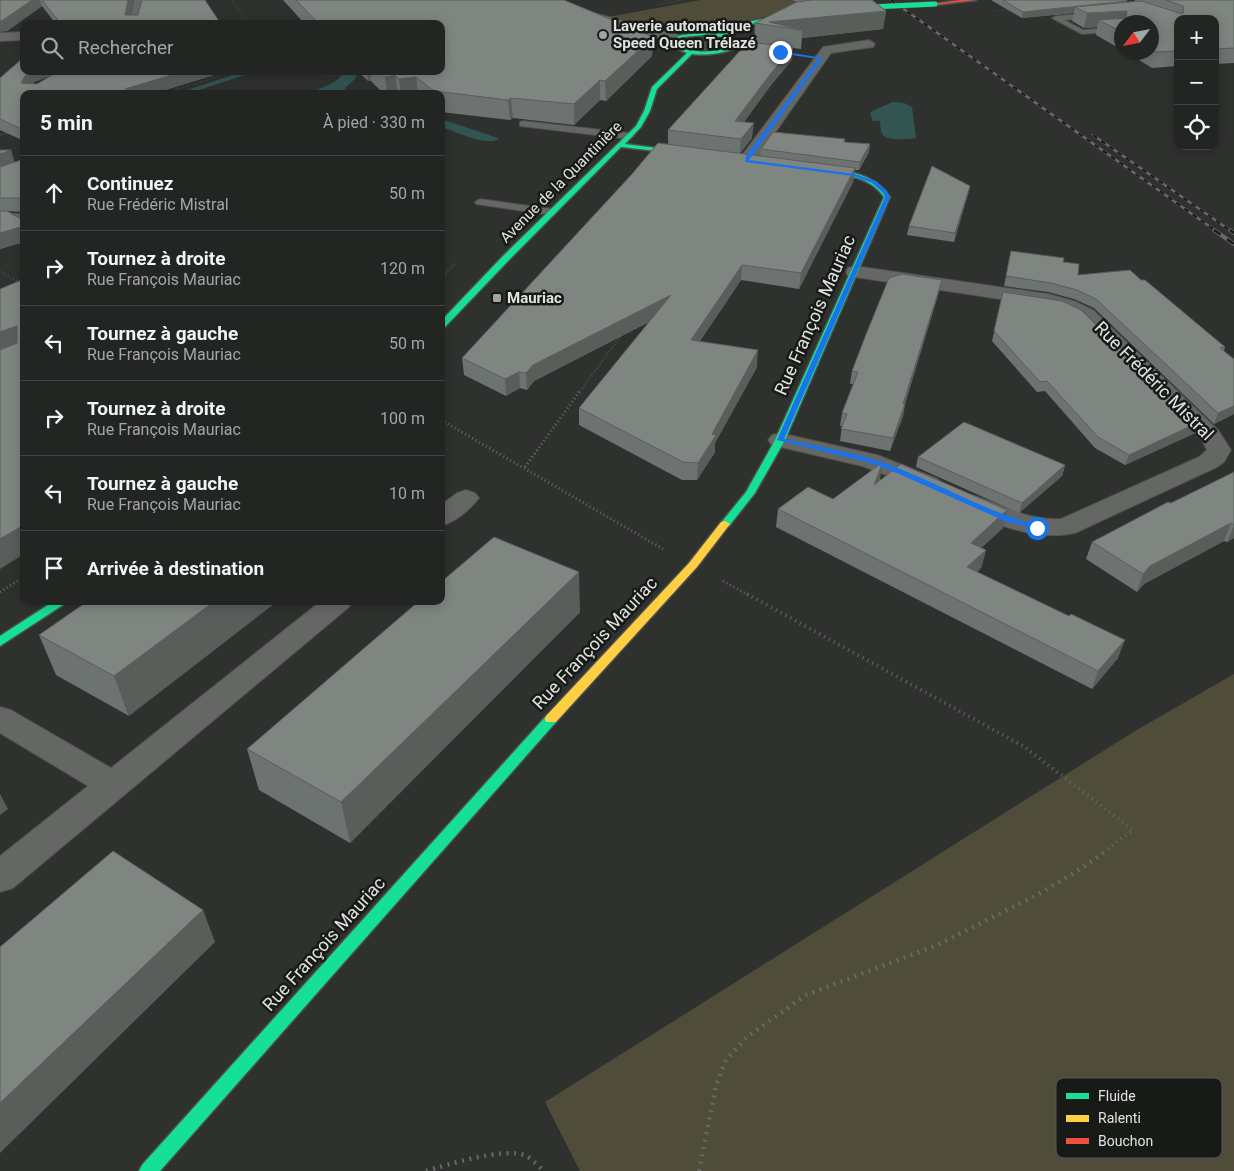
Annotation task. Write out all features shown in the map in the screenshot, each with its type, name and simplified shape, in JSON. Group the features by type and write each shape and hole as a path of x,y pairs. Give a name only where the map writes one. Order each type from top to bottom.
{"street":[{"path":"135,20 140,0"},
{"path":"550,0 558,5 582,13 675,38 695,34 718,35 735,40 737,45 735,48"},
{"path":"867,7 974,0"},
{"path":"718,35 754,22 810,12"},
{"path":"0,36 20,36"},
{"path":"675,38 670,42 671,46 691,52 715,53 735,48 751,49"},
{"path":"747,161 748,157 827,50 869,44"},
{"name":"Avenue de la Quantinière","path":"445,322 638,127 647,111 654,88 691,52"},
{"path":"804,56 821,58"},
{"path":"620,145 699,155"},
{"name":"Rue François Mauriac","path":"148,1171 585,680 693,565 750,493 780,440 856,272 887,197 886,192 874,182 854,175 804,168"},
{"path":"0,218 20,219"},
{"name":"Rue Frédéric Mistral","path":"780,440 869,460 893,468 1023,525 1052,528 1066,527 1216,457 1219,450 1210,436 1086,314 1078,309 1048,300 856,272"},
{"path":"445,515 466,498"},
{"path":"0,642 57,605"},
{"path":"0,878 334,605"},
{"path":"0,718 113,785"}],"lane":[{"path":"1102,14 1056,18 1082,32 1114,30"},
{"path":"523,124 629,136"},
{"path":"480,202 552,212"}],"path":[{"path":"232,0 247,20"},
{"path":"670,2 683,0"},
{"path":"175,90 223,75"},
{"path":"326,75 340,75"},
{"path":"0,135 15,131"},
{"path":"445,273 461,258"},
{"path":"0,272 20,282"},
{"path":"525,467 626,329"},
{"path":"445,422 668,551"},
{"path":"699,1171 716,1085 726,1060 747,1037 806,995 935,946 1037,895 1082,868 1133,830 1023,746 716,578"},
{"path":"0,592 20,579"},
{"path":"426,1171 466,1159 498,1154 525,1155 544,1171"}],"shaded area":[{"path":"701,0 868,0 782,13 699,31 664,29 608,17"},
{"path":"709,37 721,40 725,44 715,49 695,50 684,46 680,42 688,38"},
{"path":"1234,674 1234,1171 580,1171 545,1102 1135,731"}],"water":[{"path":"233,75 245,75 199,90 187,90"},
{"path":"356,75 356,78 345,88 346,90 316,90 334,82 341,76"},
{"path":"893,102 904,103 912,107 916,138 898,139 885,137 881,133 880,121 873,121 870,114 872,111"},
{"path":"445,120 499,139 487,141 445,129"}],"building":[{"path":"0,0 32,0 0,21"},
{"path":"42,0 128,0 125,15 138,15 142,0 205,0 218,20 58,20"},
{"path":"296,0 564,0 653,37 605,81 600,80 574,104 511,98 508,100 445,92 445,90 433,90 416,77 399,79 395,75 445,75 445,20 315,20"},
{"path":"812,0 872,0 886,11 769,22 802,30 755,23 797,2"},
{"path":"1003,0 1127,0 1127,1 1023,12"},
{"path":"1166,0 1234,0 1234,48 1219,49 1219,15 1174,15 1174,51 1159,52 1159,15 1126,15 1127,11 1087,13 1075,7 1141,1 1182,14 1184,12 1183,6"},
{"path":"1114,19 1114,28 1099,20"},
{"path":"748,42 793,47 735,121 754,123 741,139 668,130"},
{"path":"20,60 20,75 26,75 21,83 37,84 52,75 172,75 125,89 127,90 20,90 20,128 0,119 0,78"},
{"path":"773,132 845,139 844,142 870,144 860,162 761,149"},
{"path":"658,143 855,168 801,273 742,265 691,340 758,350 712,434 716,435 698,463 683,462 579,408 671,295 533,365 526,373 519,372 505,379 462,358 632,174"},
{"path":"0,150 11,150 0,154"},
{"path":"20,160 20,200 0,198 0,167"},
{"path":"932,166 970,186 955,233 909,226"},
{"path":"0,211 7,211 20,219 20,227 0,233"},
{"path":"1011,251 1064,258 1063,262 1079,264 1078,275 1130,270 1141,280 1145,280 1225,347 1220,348 1234,359 1234,406 1218,413 1096,299 1077,290 1051,283 1006,276"},
{"path":"902,274 942,280 893,438 841,429 847,414 842,413 858,372 852,371 865,337 889,278"},
{"path":"20,281 20,527 0,539 0,350 17,343 17,326 0,332 0,289"},
{"path":"1003,292 1062,301 1081,310 1197,423 1129,455 1098,437 1047,381 1040,382 994,331"},
{"path":"964,422 1065,465 1022,503 918,457"},
{"path":"883,462 874,485 901,464 1007,510 971,543 986,550 967,567 1069,616 1071,614 1125,640 1098,671 778,509 808,487 833,499"},
{"path":"1234,472 1234,525 1231,523 1150,566 1143,574 1092,542 1168,502 1171,503"},
{"path":"494,537 579,572 341,802 247,749 414,605 445,605 445,579"},
{"path":"82,605 210,605 114,676 39,635"},
{"path":"113,851 203,910 0,1103 0,947"}],"railway":[{"path":"891,0 1216,231"},
{"path":"1093,135 1231,231"},
{"path":"1214,230 1234,244"},
{"path":"1230,230 1234,233"}],"traffic: fast":[{"path":"871,7 935,4"},
{"path":"719,35 754,22 796,14"},
{"path":"704,34 723,36 737,42 737,46 721,52 694,53 670,44 671,41 682,36 704,34"},
{"path":"445,322 506,258 638,127 647,111 654,88 691,52"},
{"path":"620,145 689,154"},
{"path":"725,524 750,493 780,440 887,197 881,189 865,178 846,173 816,170"},
{"path":"0,642 57,605"},
{"path":"148,1171 551,719"}],"traffic: slow":[{"path":"551,719 693,565 725,524"}],"traffic: jam":[{"path":"935,4 974,0"}],"place":[{"name":"Laverie automatique Speed Queen Trélazé","path":"603,35"},
{"name":"Mauriac","path":"497,298"}],"route":[{"path":"780,52 821,58 748,157 747,161 854,175 874,182 886,192 887,197 856,272 780,440 869,460 893,468 1010,520 1037,528"}]}
